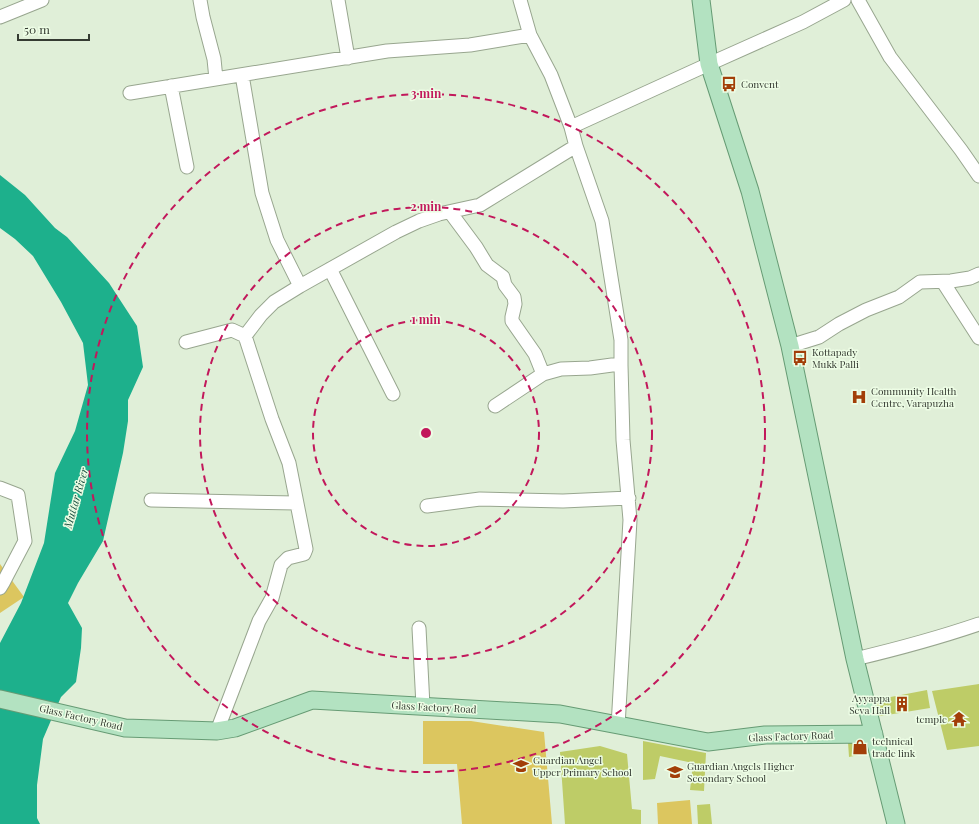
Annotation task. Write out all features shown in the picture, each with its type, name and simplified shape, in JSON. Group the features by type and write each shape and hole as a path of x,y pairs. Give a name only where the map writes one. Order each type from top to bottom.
{"main road":[{"path":"701,0 709,64 750,192 790,346 855,659 896,824"},
{"name":"Glass Factory Road","path":"0,699 125,728 217,731 235,728 312,700 560,714 708,742 765,735 874,734"}],"street":[{"path":"0,17 42,0"},
{"path":"200,0 214,59 216,79"},
{"path":"338,0 348,58"},
{"path":"520,0 530,35 551,75 571,127 576,146 602,221 621,340 623,440 630,520 618,726"},
{"path":"571,127 803,22 844,0"},
{"path":"858,0 890,57 979,176"},
{"path":"130,93 387,51 470,45 530,35"},
{"path":"242,75 262,192 277,240 300,286"},
{"path":"171,86 187,167"},
{"path":"245,336 274,302 300,286 396,232 419,221 439,214 480,205 576,146"},
{"path":"450,212 476,247 487,265 503,277 505,285 514,297 515,304 512,322 535,354 543,374"},
{"path":"330,269 393,394"},
{"path":"790,346 819,337 839,324 866,310 899,298 920,282 943,282 970,278 979,274"},
{"path":"943,282 979,338"},
{"path":"186,342 232,330 245,336 272,419 289,463 306,549 304,554 288,558 281,565 272,598 259,621 217,731"},
{"path":"495,406 543,374 561,369 621,365"},
{"path":"0,488 18,495 24,541 4,583 0,588"},
{"path":"427,506 480,499 563,501 629,498"},
{"path":"150,500 296,503"},
{"path":"855,659 917,644 979,624"},
{"path":"419,628 423,706"}],"shaded area":[{"path":"0,564 24,597 0,613"},
{"path":"423,721 471,721 544,732 552,824 462,824 457,764 423,764"},
{"path":"690,800 692,824 658,824 657,803"}],"water":[{"name":"Muttar River","path":"0,175 25,195 55,228 67,237 109,283 137,326 143,367 128,400 128,421 123,453 103,541 68,603 82,628 81,648 76,682 61,697 43,739 37,785 37,818 40,824 0,824 0,643 21,603 44,543 55,473 75,431 88,385 83,343 61,302 33,256 15,239 0,228"}],"building":[{"name":"temple","path":"979,684 979,746 947,750 932,691"},
{"name":"Ayyappa Seva Hall","path":"927,690 930,708 881,716 877,715 875,700"},
{"name":"technical trade link","path":"870,740 873,752 849,757 848,742"},
{"path":"643,741 706,753 704,791 690,790 693,763 660,756 655,779 643,780"},
{"path":"600,746 627,754 632,809 641,810 641,824 565,824 560,752"},
{"path":"710,804 712,824 698,824 697,805"}],"place":[{"name":"Convent","path":"729,84"},
{"name":"Kottapady Mukk Palli","path":"800,358"},
{"name":"Community Health Centre, Varapuzha","path":"859,397"},
{"name":"Ayyappa Seva Hall","path":"902,704"},
{"name":"temple","path":"959,719"},
{"name":"technical trade link","path":"860,747"},
{"name":"Guardian Angel Upper Primary School","path":"521,766"},
{"name":"Guardian Angels Higher Secondary School","path":"675,772"}]}
